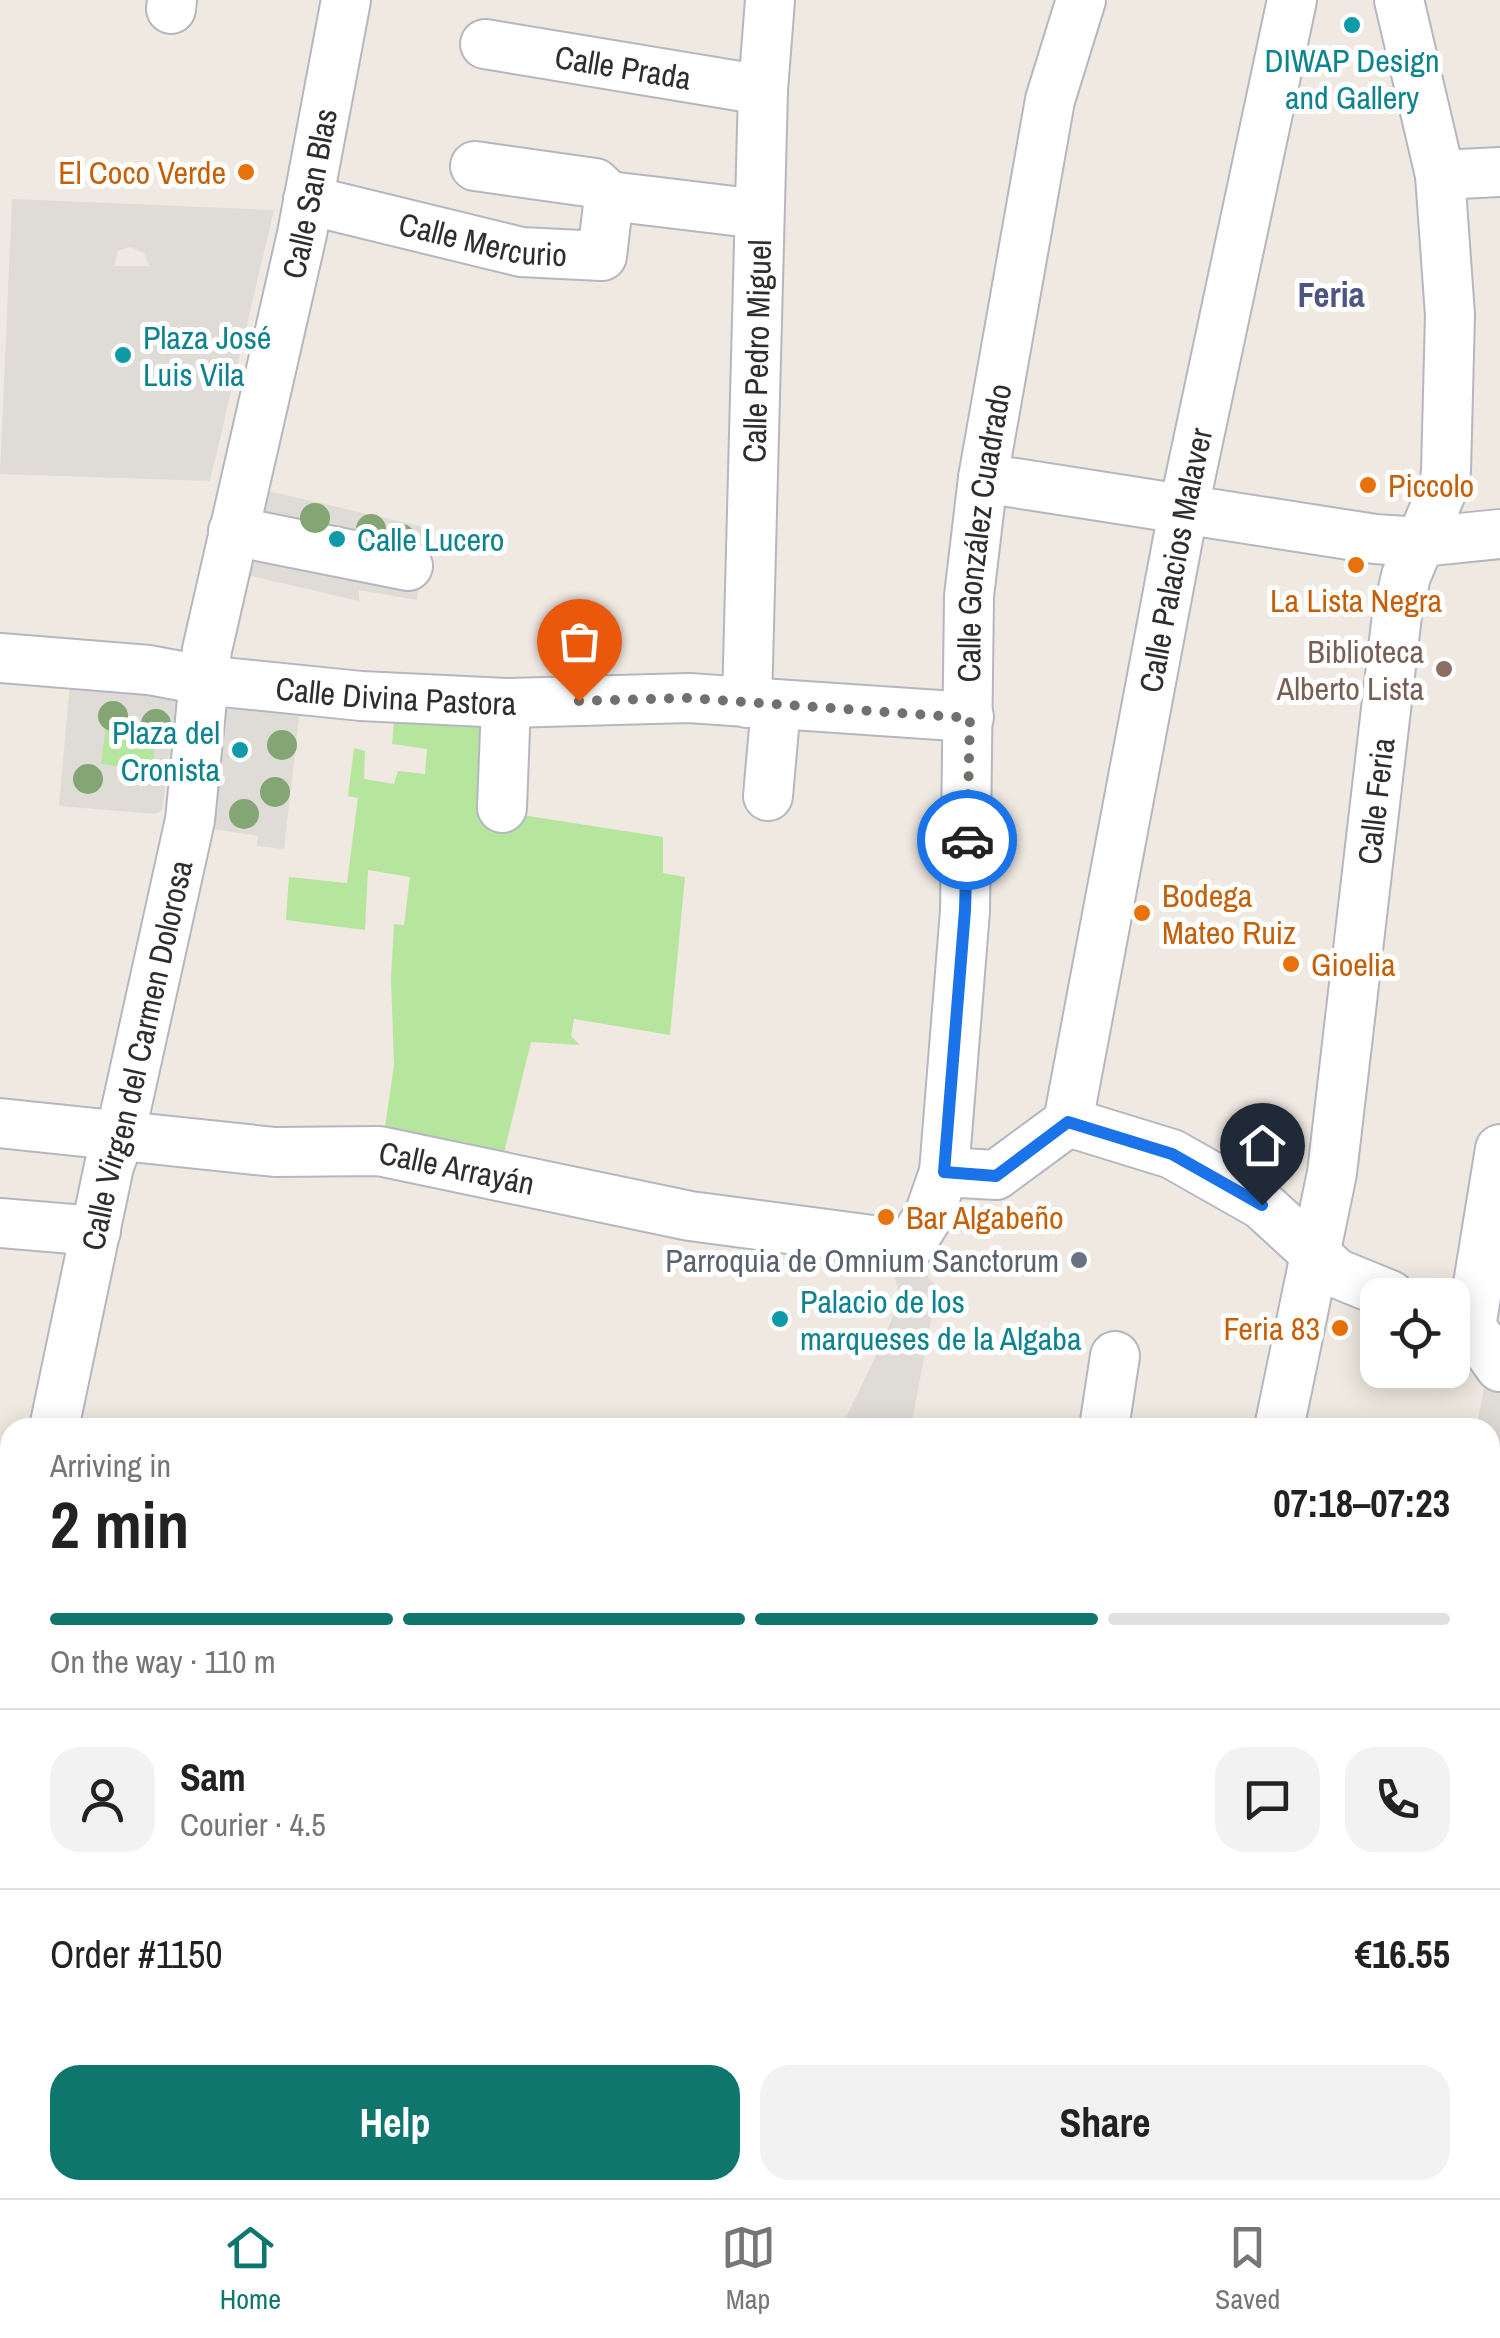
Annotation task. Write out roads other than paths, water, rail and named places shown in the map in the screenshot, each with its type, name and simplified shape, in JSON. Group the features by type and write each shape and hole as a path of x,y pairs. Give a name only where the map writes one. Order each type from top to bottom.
{"street":[{"name":"Calle San Blas","path":"202,680 308,200 346,0"},
{"name":"Calle Pedro Miguel","path":"768,796 762,705 759,214 762,90 770,0"},
{"name":"Calle González Cuadrado","path":"910,1246 930,1215 944,1172 965,910 969,596 983,478 1050,100 1081,0"},
{"name":"Calle Palacios Malaver","path":"1068,1122 1184,507 1292,0"},
{"name":"Calle Feria","path":"1281,1418 1332,1173 1396,615 1406,576 1444,486 1446,471 1450,315 1440,175 1399,0"},
{"name":"Calle Prada","path":"485,44 762,90"},
{"path":"475,166 595,182 609,196 759,214"},
{"path":"1440,175 1500,172"},
{"name":"Calle Mercurio","path":"308,200 521,252 602,256 609,196"},
{"path":"983,478 1375,540 1420,542 1500,534"},
{"path":"233,531 408,566"},
{"name":"Calle Divina Pastora","path":"0,658 149,670 202,680 361,696 506,703 689,698 970,718"},
{"name":"Calle Virgen del Carmen Dolorosa","path":"56,1418 109,1166 120,1136 190,820 202,680"},
{"path":"502,808 506,703"},
{"path":"944,1172 996,1176 1068,1122 1172,1154 1262,1205 1336,1273 1360,1283"},
{"name":"Calle Arrayán","path":"0,1123 275,1152 379,1151 690,1216 910,1246"},
{"path":"1470,1286 1500,1149"},
{"path":"0,1223 96,1232"},
{"path":"1470,1332 1500,1366"},
{"path":"1106,1418 1115,1356"}],"place":[{"name":"DIWAP Design and Gallery","path":"1352,25"},
{"name":"El Coco Verde","path":"246,172"},
{"name":"Plaza José Luis Vila","path":"123,355"},
{"name":"Piccolo","path":"1368,485"},
{"name":"Calle Lucero","path":"337,539"},
{"name":"La Lista Negra","path":"1356,565"},
{"name":"Biblioteca Alberto Lista","path":"1444,669"},
{"name":"Plaza del Cronista","path":"240,750"},
{"name":"Bodega Mateo Ruiz","path":"1142,913"},
{"name":"Gioelia","path":"1291,964"},
{"name":"Bar Algabeño","path":"886,1217"},
{"name":"Parroquia de Omnium Sanctorum","path":"1079,1260"},
{"name":"Palacio de los marqueses de la Algaba","path":"780,1319"},
{"name":"Feria 83","path":"1340,1328"}],"district":[{"name":"Feria","path":"1331,294"}]}
